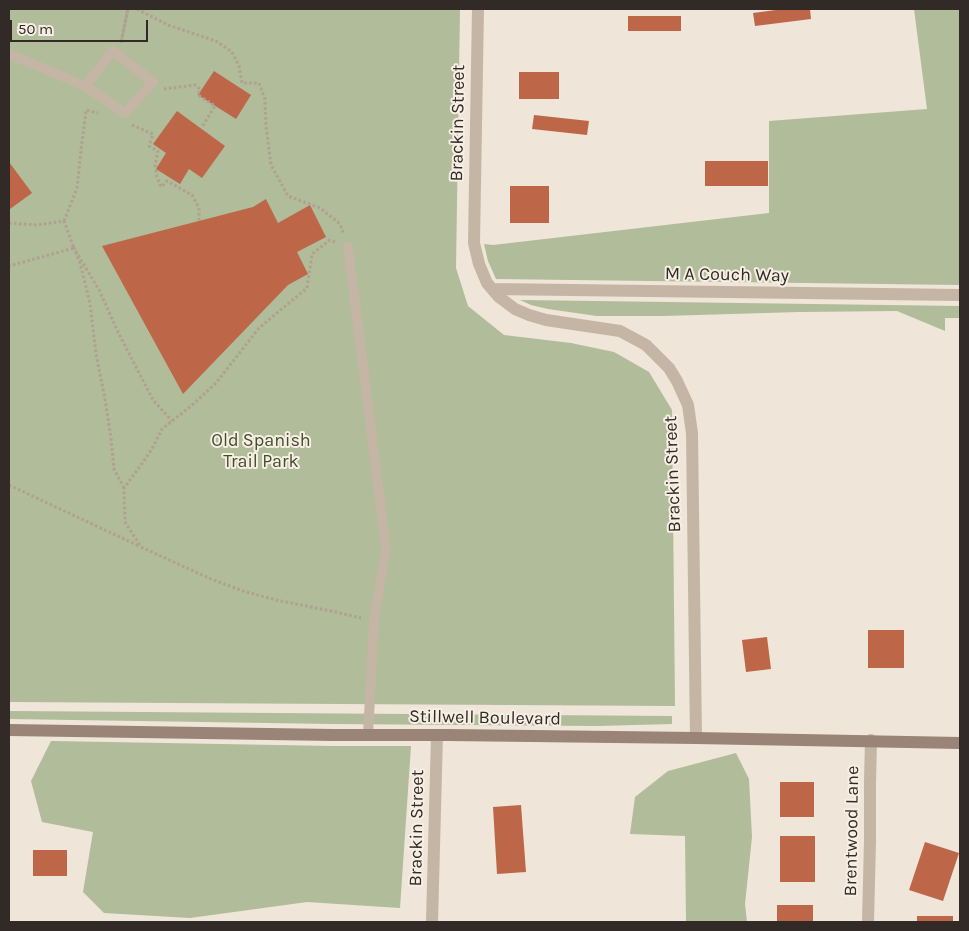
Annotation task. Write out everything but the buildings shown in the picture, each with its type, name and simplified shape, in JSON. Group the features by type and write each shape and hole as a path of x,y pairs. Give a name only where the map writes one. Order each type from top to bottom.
{"street":[{"name":"Brackin Street","path":"478,9 474,243 479,264 487,283 499,297 515,309 529,315 546,320 620,331 646,345 669,368 688,405 692,433 696,738"},
{"name":"M A Couch Way","path":"492,289 960,295"},
{"name":"Stillwell Boulevard","path":"9,730 960,742"},
{"name":"Brackin Street","path":"432,922 437,735"},
{"name":"Brentwood Lane","path":"868,922 871,740"}],"lane":[{"path":"9,54 85,86 125,113 153,82 114,51 85,86"},
{"path":"348,247 386,549 374,620 368,735"}],"path":[{"path":"128,9 121,43 122,36 128,9"},
{"path":"137,9 150,15"},
{"path":"137,9 168,25 216,41 232,52 239,66 242,83 259,83 265,99 271,165 288,196 320,208 340,224 348,247"},
{"path":"161,90 195,85 200,89 198,95 215,106 202,127"},
{"path":"104,114 86,110 77,188 64,221 80,263 90,303 96,354 107,409 114,470 124,488 125,522 141,547"},
{"path":"131,124 153,134 149,146 158,151 155,165 161,187 167,181 192,195 198,208 199,221"},
{"path":"9,224 37,225 64,221"},
{"path":"124,488 152,449 162,430 216,383 259,328 307,288 312,254 330,240 348,247"},
{"path":"74,248 99,290 153,400 172,422"},
{"path":"9,266 74,248"},
{"path":"9,484 141,547 211,579 243,591 276,600 374,620"}],"green space":[{"name":"Old Spanish Trail Park","path":"9,9 460,9 456,268 468,306 504,335 571,343 614,352 649,372 672,410 675,706 9,702"},
{"path":"914,9 960,9 960,285 496,279 488,261 484,244 493,245 769,213 769,121 927,109"},
{"path":"520,300 960,306 960,318 945,318 945,331 897,311 597,316 548,309"},
{"path":"9,711 672,716 672,724 597,726 9,719"},
{"path":"51,741 411,746 400,908 307,902 190,918 104,913 83,892 93,832 42,822 31,781"},
{"path":"736,753 749,779 752,837 745,904 747,922 686,922 685,836 630,834 635,797 668,771"}]}
